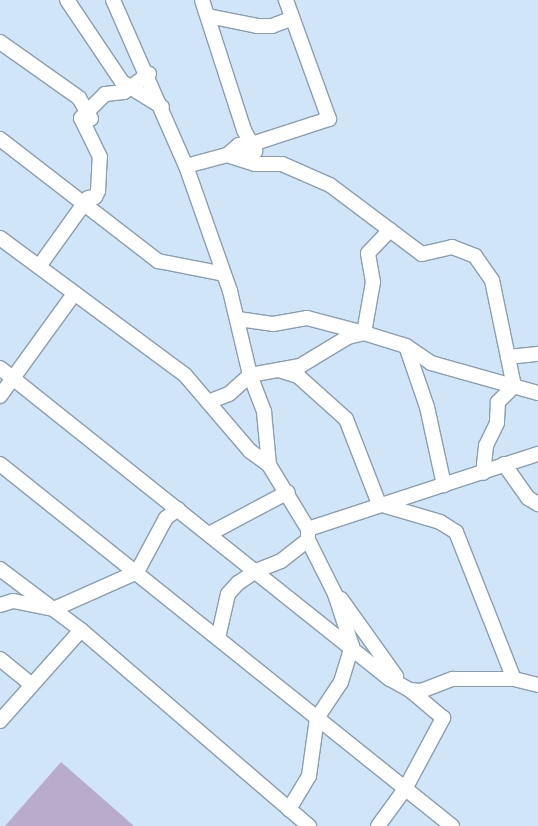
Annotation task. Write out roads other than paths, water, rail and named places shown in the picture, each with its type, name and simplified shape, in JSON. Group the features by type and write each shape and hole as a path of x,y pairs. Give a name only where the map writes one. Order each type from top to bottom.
{"street":[{"path":"67,0 129,89 162,107"},
{"path":"113,0 149,74 186,166 224,274 238,319 250,375 265,416 269,465"},
{"path":"202,0 244,130 255,151"},
{"path":"255,151 255,143 329,119 286,0"},
{"path":"208,16 257,26 272,26 293,18"},
{"path":"0,42 67,89 88,111 98,132"},
{"path":"40,265 84,205 98,191 100,157 81,118 105,94 129,89 149,74"},
{"path":"0,139 158,261 224,274"},
{"path":"186,166 227,155 239,145 255,151"},
{"path":"227,155 254,164 282,164 330,185 422,254 452,247 475,256 492,280 508,357 529,391 538,402"},
{"path":"364,333 373,282 368,254 390,230"},
{"path":"0,238 40,265 73,294 133,339 164,356 208,402 250,451 269,465 288,492 329,582 352,646 341,682 317,718 309,776 289,809"},
{"path":"0,396 14,379 73,294"},
{"path":"238,319 273,324 307,318 406,346 431,363 529,391"},
{"path":"208,402 229,394 250,375 300,366 348,337 364,333"},
{"path":"406,346 427,407 444,485"},
{"path":"508,357 538,354"},
{"path":"0,368 443,718 406,789 378,826"},
{"path":"279,370 298,376 346,419 379,504"},
{"path":"483,473 486,446 497,423 498,402 529,391"},
{"path":"218,638 228,594 256,571 281,561 308,534 379,504 483,473 504,464 538,454"},
{"path":"0,464 137,572 452,826"},
{"path":"504,464 528,498 538,504"},
{"path":"209,534 288,492"},
{"path":"379,504 440,522 456,532 514,679"},
{"path":"0,605 13,601 54,609 137,572 166,518 178,509"},
{"path":"0,569 81,630 309,826"},
{"path":"329,582 406,688 421,691 454,679 514,679 538,685"},
{"path":"0,721 81,630"},
{"path":"0,659 32,685"}]}
